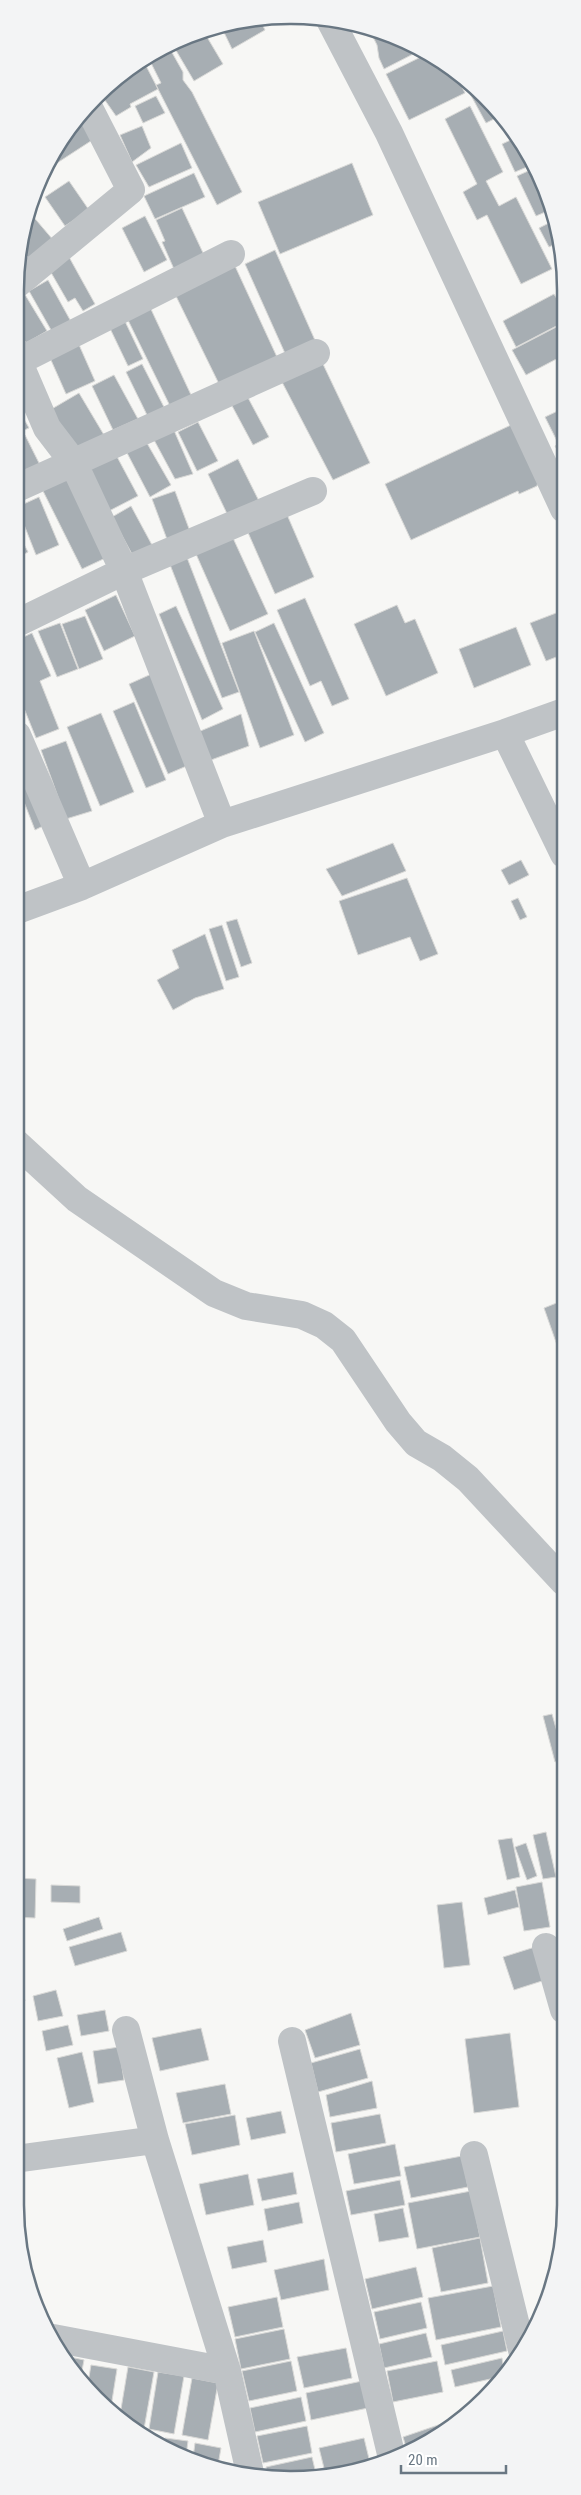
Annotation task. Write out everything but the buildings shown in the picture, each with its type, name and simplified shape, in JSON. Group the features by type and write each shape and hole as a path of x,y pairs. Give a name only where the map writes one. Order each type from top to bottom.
{"street":[{"path":"334,27 389,133 557,494"},
{"path":"24,278 130,190 92,113"},
{"path":"24,356 231,254"},
{"path":"24,485 316,353"},
{"path":"24,373 47,428 73,462 124,571 222,824"},
{"path":"24,620 124,571 313,491"},
{"path":"24,907 82,886 222,824 557,714"},
{"path":"505,733 557,840"},
{"path":"24,751 82,886"},
{"path":"24,1150 77,1199 214,1292 246,1306 302,1315 324,1325 343,1340 398,1422 416,1443 442,1458 468,1479 557,1574"},
{"path":"546,1947 557,1986"},
{"path":"126,2030 155,2140 227,2371 249,2468"},
{"path":"292,2041 391,2452"},
{"path":"24,2159 155,2140"},
{"path":"474,2156 520,2341"},
{"path":"60,2339 227,2371"}]}
